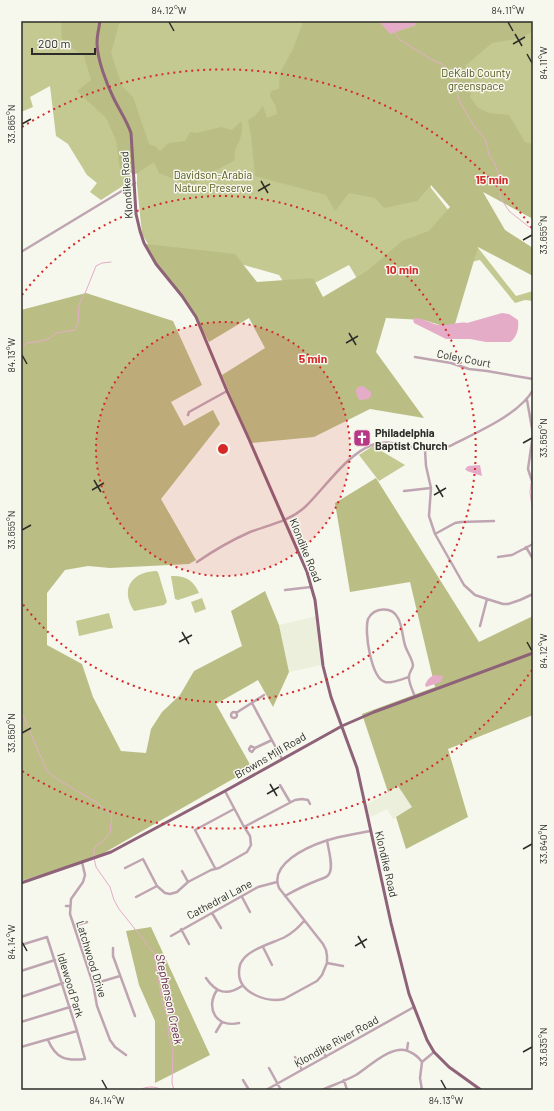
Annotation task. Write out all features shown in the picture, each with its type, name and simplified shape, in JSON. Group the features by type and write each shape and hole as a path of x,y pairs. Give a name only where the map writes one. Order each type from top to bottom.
{"main road":[{"name":"Klondike Road","path":"100,21 97,34 97,48 102,67 113,97 130,129 133,154 136,214 144,243 156,264 182,296 196,317 312,587 323,666 331,697 357,768 370,831 406,982 414,1007 427,1040 434,1052 449,1068 481,1090"},
{"name":"Browns Mill Road","path":"21,883 111,852 342,726 368,714 533,653"}],"street":[{"path":"21,252 135,183"},
{"name":"Coley Court","path":"415,357 446,362 469,369 533,379"},
{"path":"197,562 244,535 295,515 305,507 333,476 359,453 370,446 388,442 425,450 450,446 512,413 527,400 533,390"},
{"path":"188,414 189,412 227,391"},
{"path":"527,400 533,434 528,469 533,484"},
{"path":"425,450 426,466 431,488 430,516 435,534 464,585 475,594 503,604 508,604 533,594"},
{"path":"404,491 431,488"},
{"path":"435,534 455,523 494,521"},
{"path":"498,557 512,555 533,544"},
{"path":"526,547 533,559"},
{"path":"285,590 312,587"},
{"path":"480,626 487,599"},
{"path":"409,677 391,682 384,682 380,681 376,674 371,658 368,623 371,615 377,611 384,609 391,610 395,613 399,620 406,647 413,664 409,677 414,697"},
{"path":"236,713 264,696"},
{"path":"252,703 282,759"},
{"path":"255,748 272,740"},
{"path":"280,785 290,802"},
{"path":"125,868 143,859 157,886 165,893 170,894 177,892 188,882 215,868 219,868 249,850 252,839 225,791"},
{"path":"244,826 297,799 308,800 310,804"},
{"path":"215,868 194,830 234,809"},
{"path":"304,921 284,937 249,954 241,962 239,976 242,986 254,995 274,1001 284,999 317,981 322,975 327,963 326,950 323,944 285,896 277,882 282,867 289,859 327,840 370,831"},
{"path":"285,896 301,886 326,877 330,874 331,868 327,840"},
{"path":"66,906 70,906 71,898 83,882 85,875 82,862"},
{"path":"182,871 188,882"},
{"name":"Cathedral Lane","path":"171,936 181,929 261,886 277,882"},
{"path":"136,897 157,886"},
{"path":"164,897 165,893"},
{"path":"242,896 250,912"},
{"name":"Latchwood Drive","path":"70,906 70,914 93,984 97,1006 110,1040 115,1047 126,1055"},
{"path":"212,913 220,928"},
{"path":"74,926 87,922"},
{"path":"181,929 189,944"},
{"name":"Idlewood Park","path":"21,945 48,935 78,1031 21,1047"},
{"path":"263,947 272,966"},
{"path":"113,948 113,956 135,1016"},
{"path":"21,971 55,960"},
{"path":"327,963 343,966"},
{"path":"93,984 120,976"},
{"path":"206,978 211,986 218,990 232,992 242,986"},
{"path":"21,997 63,984"},
{"path":"218,990 212,1000 211,1006 216,1017 222,1022 233,1024 239,1022"},
{"path":"21,1022 70,1007"},
{"name":"Klondike River Road","path":"266,1090 414,1007"},
{"path":"216,1032 222,1022"},
{"path":"48,1040 54,1052 59,1056 72,1060 86,1060 78,1031"},
{"path":"406,1050 408,1043"},
{"path":"320,1046 326,1057"},
{"path":"322,1090 344,1080 389,1053 406,1050 415,1055 422,1062"},
{"path":"422,1090 420,1078 422,1062 434,1052"},
{"path":"295,1057 302,1070"},
{"path":"269,1068 281,1090"},
{"path":"243,1080 249,1090"},
{"path":"344,1080 347,1090"}],"shaded area":[{"path":"379,21 416,21 415,25 390,34"},
{"path":"502,313 509,314 518,320 517,332 510,342 446,339 414,323 413,319 418,318 443,325 467,323"},
{"path":"363,386 371,392 371,396 368,399 360,400 357,397 356,390 358,387"},
{"path":"480,465 482,476 465,469 468,466"},
{"path":"317,616 320,638 321,665 289,672 279,625"},
{"path":"432,676 443,676 441,682 426,687 425,685 428,680"},
{"path":"398,786 412,807 393,819 387,809 369,818 365,806"}],"green space":[{"path":"21,21 98,21 132,172 129,182 101,200 90,192 97,183 87,175 68,144 56,136 50,86 30,97 33,107 21,112"},
{"path":"61,21 120,21 111,53 122,86 133,97 149,144 156,147 160,151 169,143 185,141 190,132 197,133 221,127 232,130 241,121 242,132 235,150 234,161 191,186 159,173 154,162 136,174 120,169 116,140 106,118 77,91 91,80 84,56 62,41"},
{"name":"Davidson-Arabia Nature Preserve","path":"106,21 533,21 533,155 430,183 431,188 516,296 533,291 533,301 525,300 515,303 480,260 475,261 378,313 349,265 292,295 279,275 213,256 166,274 142,234 137,170 103,33"},
{"path":"302,21 379,21 390,34 415,26 416,21 497,21 501,23 509,21 533,21 533,31 521,38 492,43 465,66 473,86 470,97 478,108 489,113 509,115 525,142 533,144 533,219 483,192 505,230 533,248 533,276 478,247 455,324 443,326 424,320 386,318 376,352 424,418 370,409 314,437 251,443 222,375 265,348 249,318 209,342 184,298 159,269 146,244 235,254 257,282 313,278 323,297 367,271 402,241 429,231 450,207 431,185 417,201 384,208 375,198 349,193 335,211 326,195 255,176 248,120 255,116 263,106 267,118 277,114 276,107 270,96 271,91 279,89 280,73 293,49 303,22"},
{"path":"86,293 173,321 202,385 171,402 184,426 213,410 220,424 161,499 196,560 189,564 110,568 88,566 65,570 47,593 47,645 82,664 93,697 121,751 146,753 151,729 162,712 180,695 194,671 242,646 231,611 265,591 279,625 289,672 273,707 258,680 216,704 252,768 97,857 21,881 21,310"},
{"path":"373,446 405,465 379,481 359,455"},
{"path":"376,478 479,642 533,616 533,650 531,651 533,655 533,715 448,749 468,817 406,849 396,817 412,807 398,786 388,792 362,714 435,687 410,582 350,592 335,503"},
{"path":"147,572 158,572 167,602 164,605 134,611 128,596 130,584 140,575"},
{"path":"171,576 180,576 188,579 197,588 199,593 178,600 175,599"},
{"path":"202,598 206,609 195,613 191,602"},
{"path":"109,613 113,628 79,636 76,621"},
{"path":"151,927 210,1055 155,1083 155,1021 139,985 126,931"}],"waterway":[{"path":"395,32 399,39 432,60 442,64 451,74 457,87 458,97 462,106 474,126 486,141 489,155 498,172 500,197 509,211 533,230"},
{"path":"21,347 27,343 42,341 50,338 56,333 75,330 78,323 79,305 96,266 102,263 111,262"},
{"path":"531,483 530,492 533,513"},
{"name":"Stephenson Creek","path":"21,711 47,771 60,781 96,802 112,815 110,833 96,846 94,850 96,867 110,887 114,900 119,909 154,953 162,1002 167,1015 169,1037 173,1051 172,1083 174,1090"},
{"path":"139,1090 151,1087 163,1090"}],"place":[{"name":"Philadelphia Baptist Church","path":"362,438"}],"park label":[{"name":"DeKalb County greenspace","path":"476,78"}]}
